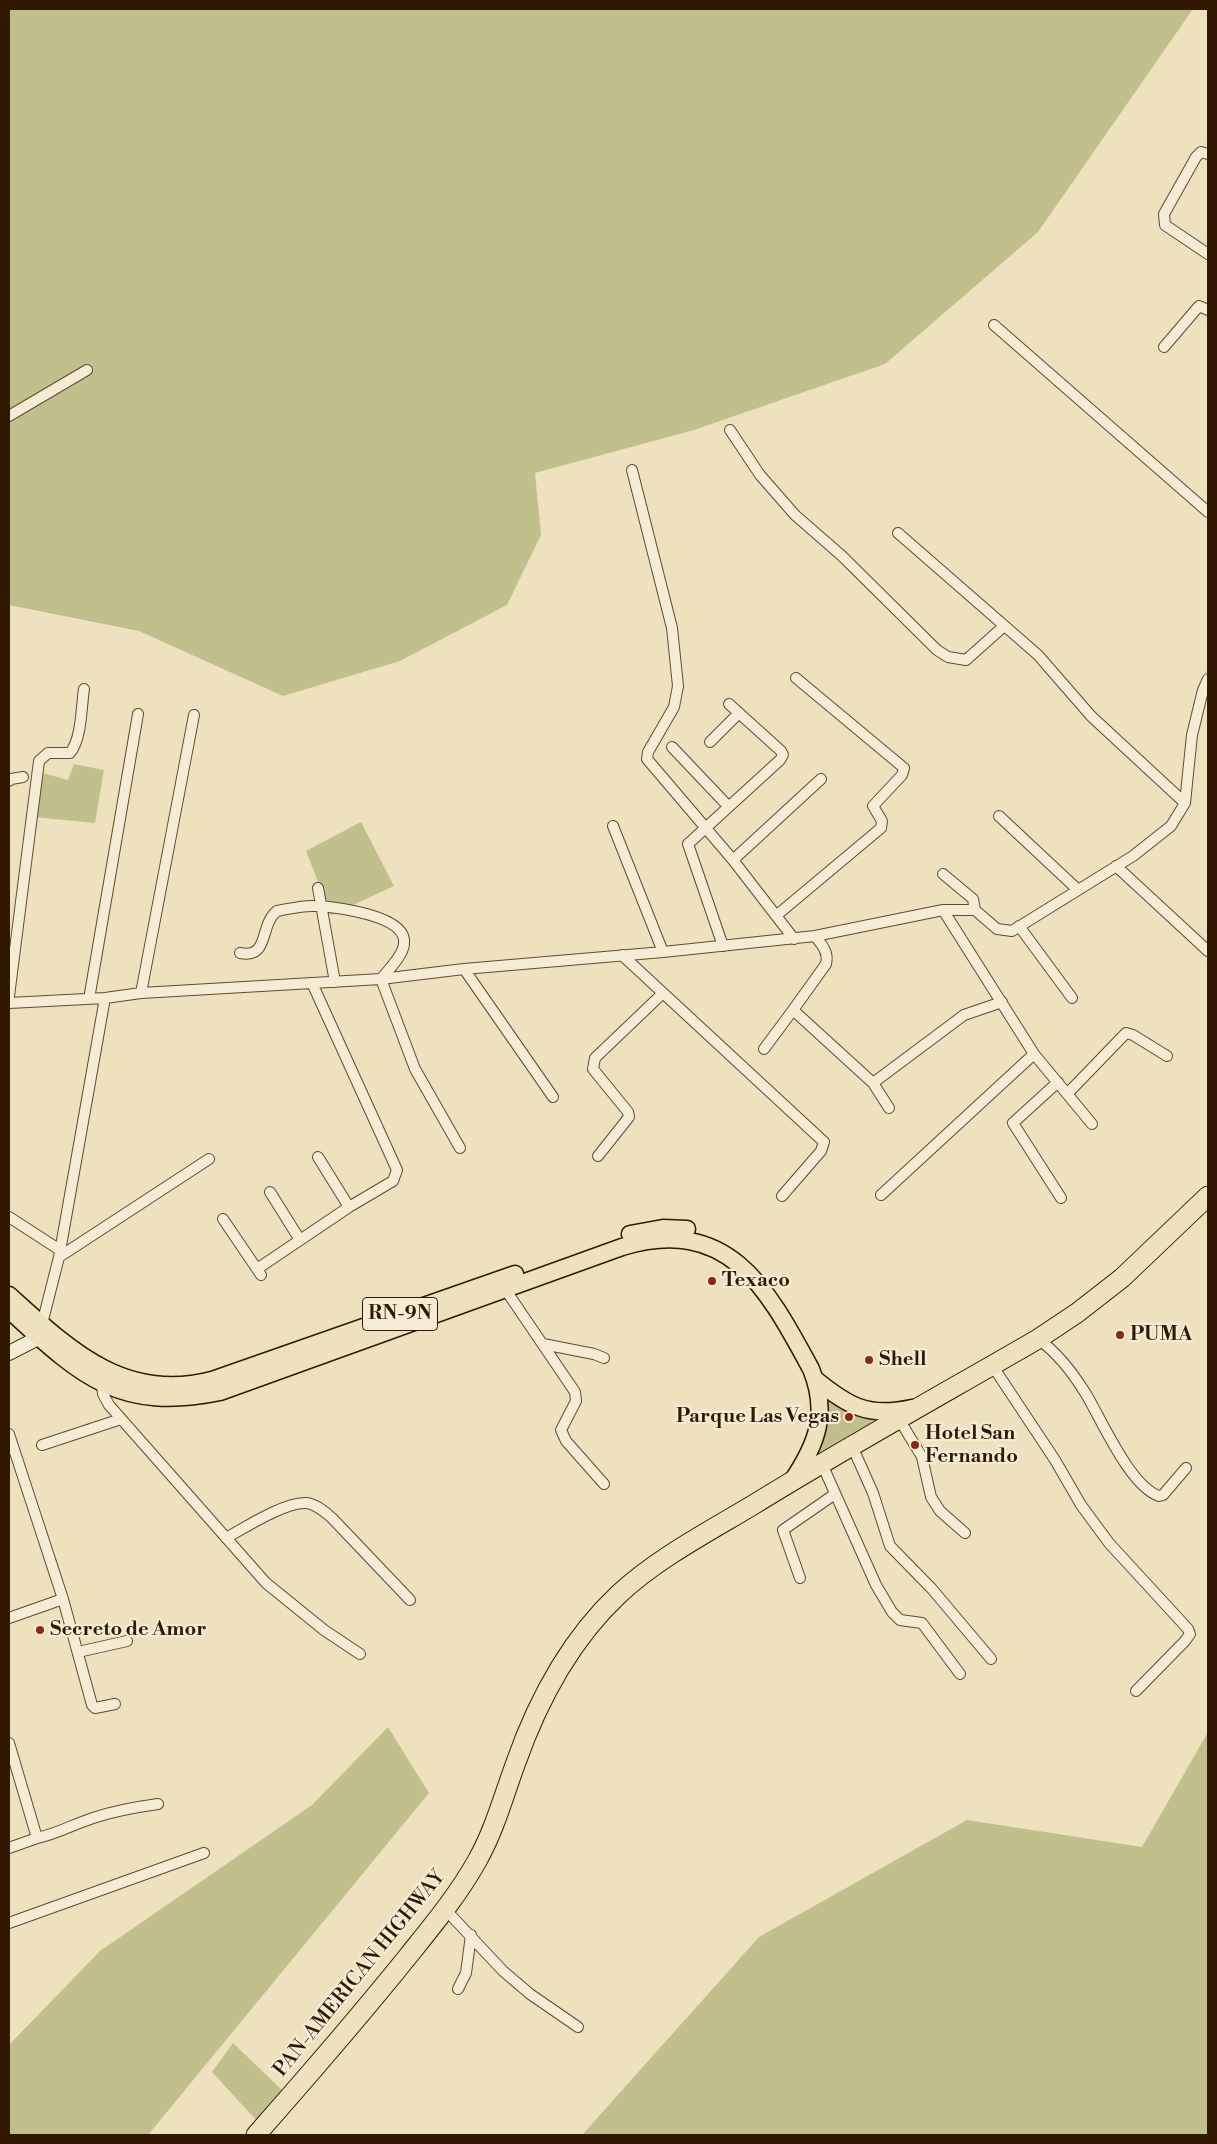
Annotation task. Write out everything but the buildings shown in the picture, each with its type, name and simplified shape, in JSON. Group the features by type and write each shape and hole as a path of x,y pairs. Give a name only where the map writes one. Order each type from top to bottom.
{"highway":[{"name":"PAN-AMERICAN HIGHWAY","path":"256,2135 394,1974 445,1909 477,1861 498,1817 515,1763 538,1707 558,1672 586,1632 620,1594 669,1557 792,1481 1038,1339 1077,1313 1122,1278 1208,1196"}],"main road":[{"name":"RN-9N","path":"9,1310 82,1357 114,1374 151,1384 189,1385 212,1380 625,1236 663,1228 688,1229 708,1234 736,1248 762,1276 775,1296 779,1311"},
{"name":"RN-9N","path":"9,1294 70,1364 102,1384 129,1394 155,1398 184,1398 220,1392 636,1243 671,1239 692,1240 714,1247 737,1262 779,1311 815,1379 819,1421 817,1434 808,1457 792,1481"},
{"name":"RN-9N","path":"815,1379 842,1400 864,1410 891,1412 919,1407"}],"street":[{"path":"1208,154 1201,152 1196,157 1163,219 1165,225 1208,254"},
{"path":"1164,347 1198,306 1208,310"},
{"path":"994,326 1208,512"},
{"path":"9,416 87,370"},
{"path":"730,430 760,475 795,515 842,556 937,650 948,657 966,660 1003,627"},
{"path":"632,470 672,628 678,686 674,707 648,752 647,759 778,915 794,939"},
{"path":"898,533 1003,627 1038,655 1091,716 1185,803"},
{"path":"778,915 882,828 882,821 873,806 902,776 904,768 796,678"},
{"path":"944,874 973,899 975,910 997,929 1012,931 1158,838 1171,826 1185,803 1192,734 1203,690 1208,679"},
{"path":"9,996 39,761 48,753 70,753 73,750 77,739 84,689"},
{"path":"723,946 688,844 780,760 782,755 781,751 729,704"},
{"path":"710,742 739,713"},
{"path":"89,998 138,714"},
{"path":"141,992 194,715"},
{"path":"672,747 728,806"},
{"path":"9,781 23,777"},
{"path":"733,860 822,779"},
{"path":"999,816 1077,890"},
{"path":"613,826 663,952"},
{"path":"1116,866 1208,951"},
{"path":"318,888 334,982"},
{"path":"240,953 250,955 256,952 263,939 268,920 276,911 321,907 360,912 386,920 404,936 404,945 381,979"},
{"path":"9,1003 105,998 141,992 381,979 464,969 663,952 794,939 943,910 975,910"},
{"path":"943,910 1034,1054 1092,1124"},
{"path":"1019,926 1072,998"},
{"path":"764,1049 826,964 825,950 815,936"},
{"path":"622,955 824,1142 825,1146 782,1196"},
{"path":"464,969 553,1098"},
{"path":"381,979 414,1069 460,1148"},
{"path":"223,1219 259,1272 300,1240 349,1207 393,1181 397,1170 312,983"},
{"path":"598,1156 629,1117 628,1112 592,1069 592,1065 595,1058 662,994"},
{"path":"9,1353 40,1331 59,1253 105,998"},
{"path":"872,1083 964,1015 1002,1002"},
{"path":"794,1010 872,1083 889,1108"},
{"path":"1068,1093 1126,1033 1134,1034 1167,1056"},
{"path":"881,1195 1034,1054"},
{"path":"1058,1082 1013,1123 1061,1198"},
{"path":"318,1157 349,1207"},
{"path":"59,1253 208,1159"},
{"path":"270,1192 300,1240"},
{"path":"9,1217 59,1253"},
{"path":"505,1289 575,1392 576,1401 561,1430 566,1442 604,1484"},
{"path":"1038,1339 1064,1362 1085,1392 1116,1450 1148,1491 1159,1496 1163,1495 1186,1468"},
{"path":"543,1344 594,1354 604,1358"},
{"path":"992,1365 1055,1460 1081,1504 1109,1543 1190,1634 1136,1691"},
{"path":"102,1384 106,1400 121,1419 266,1583 324,1630 360,1654"},
{"path":"899,1418 922,1457 931,1497 940,1511 964,1533"},
{"path":"42,1445 121,1419"},
{"path":"9,1434 63,1599 93,1707 115,1704"},
{"path":"852,1446 872,1493 890,1546 932,1589 991,1659"},
{"path":"822,1464 876,1585 892,1612 900,1620 922,1623 960,1674"},
{"path":"800,1578 783,1530 836,1494"},
{"path":"226,1538 278,1511 306,1503 321,1509 332,1518 410,1600"},
{"path":"9,1618 63,1599"},
{"path":"78,1652 127,1641"},
{"path":"9,1743 37,1838"},
{"path":"9,1848 37,1838 50,1836 111,1813 158,1804"},
{"path":"9,1923 204,1853"},
{"path":"445,1909 503,1971 530,1994 578,2027"},
{"path":"458,1989 466,1973 470,1935"}],"shaded area":[{"path":"9,9 1193,9 1038,232 885,364 694,430 535,473 541,535 507,605 400,661 283,696 139,631 9,605"},
{"path":"74,764 104,770 95,823 33,817 39,772 68,780"},
{"path":"361,822 394,886 331,915 306,851"},
{"path":"817,1382 893,1414 812,1464"},
{"path":"388,1727 429,1793 148,2135 9,2135 9,2045 100,1951 312,1805"},
{"path":"1208,1732 1208,2135 582,2135 759,1937 967,1820 1142,1847"},
{"path":"233,2043 282,2090 256,2120 212,2072"}],"place":[{"name":"Texaco","path":"712,1281"},
{"name":"PUMA","path":"1120,1335"},
{"name":"Shell","path":"869,1360"},
{"name":"Parque Las Vegas","path":"849,1417"},
{"name":"Hotel San Fernando","path":"915,1445"},
{"name":"Secreto de Amor","path":"40,1630"}]}
